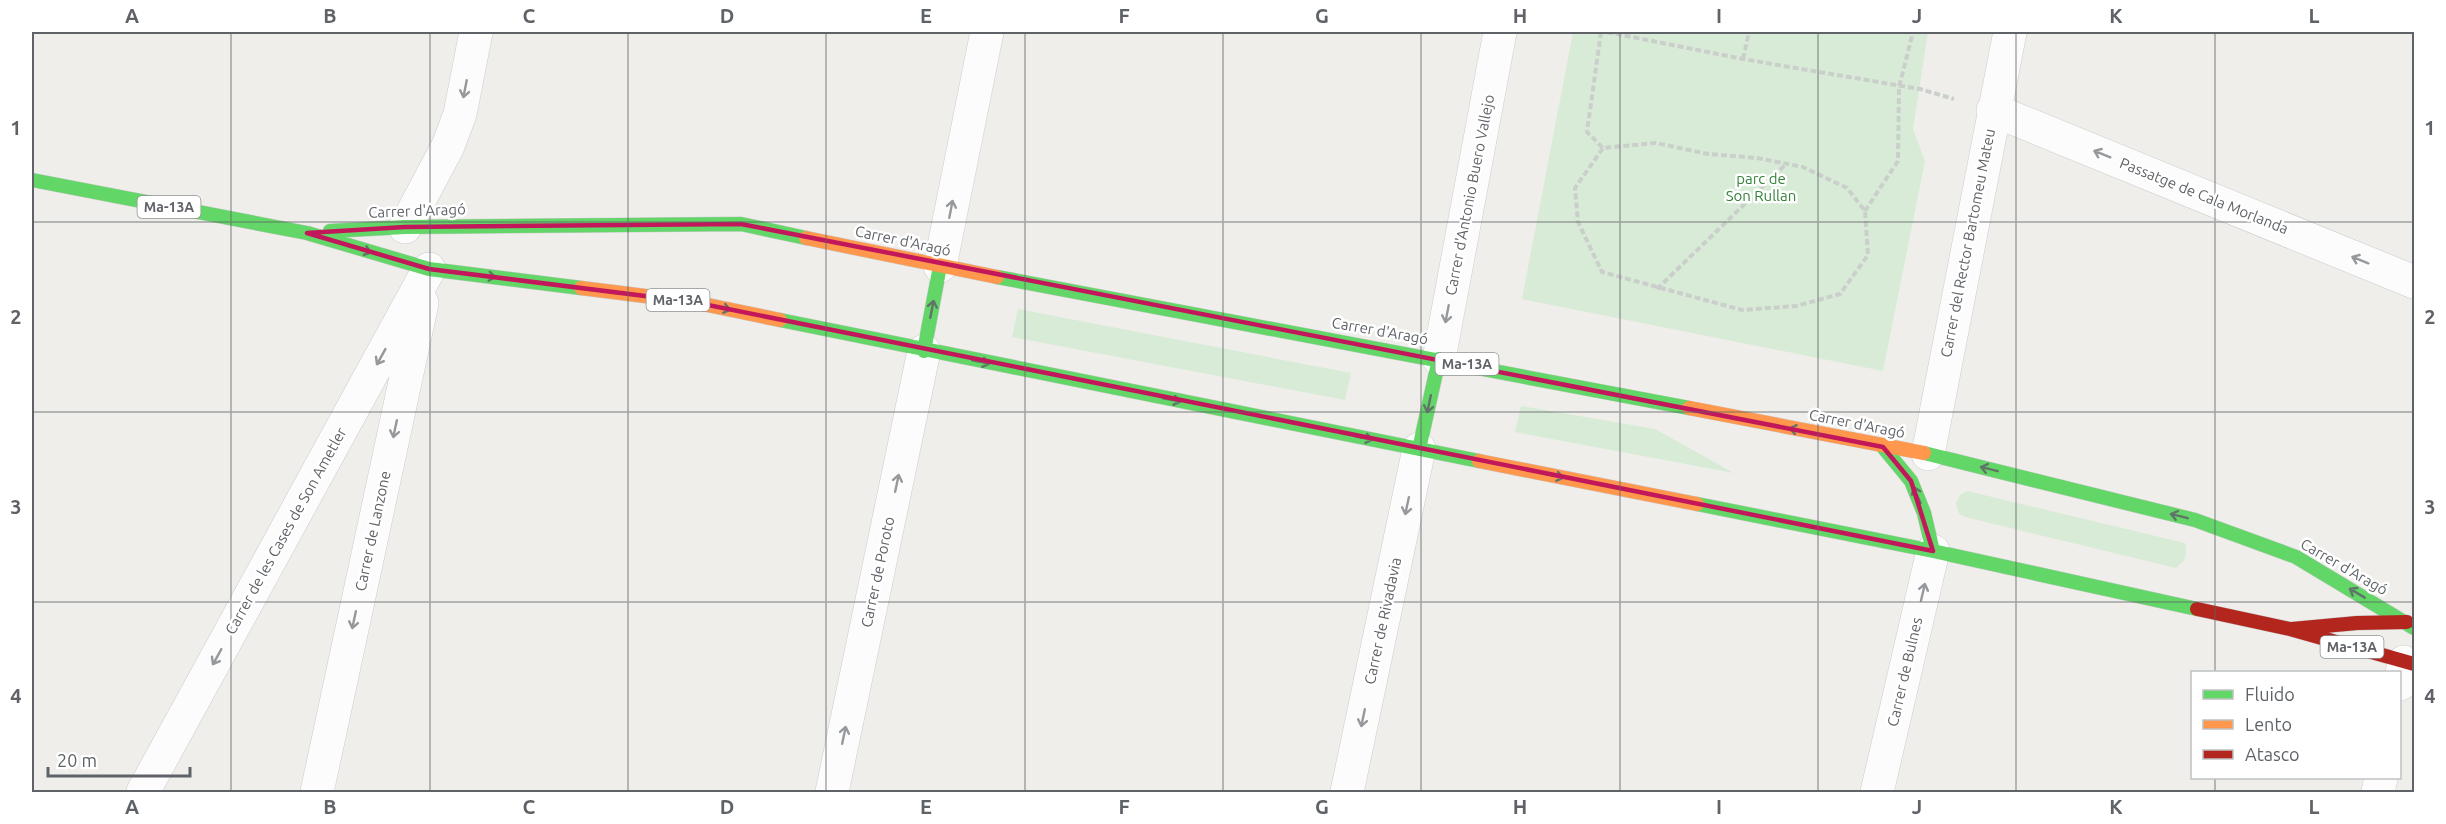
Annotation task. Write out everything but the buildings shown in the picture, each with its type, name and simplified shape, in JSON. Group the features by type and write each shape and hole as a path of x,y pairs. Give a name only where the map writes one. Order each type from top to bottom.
{"main road":[{"name":"Carrer d'Aragó","path":"32,180 307,233 437,263 693,302 924,351 1933,551 2290,629 2406,670"},
{"name":"Carrer d'Aragó","path":"307,233 405,227 741,224 940,266 1439,359 1928,454 2195,520 2296,557 2412,619"},
{"path":"471,241 498,226"},
{"path":"924,351 940,266"},
{"path":"1419,449 1439,359"},
{"path":"1883,447 1911,481 1924,513 1933,551"},
{"path":"2290,629 2412,619"}],"street":[{"path":"405,227 448,146 460,114 476,32"},
{"path":"940,266 987,32"},
{"name":"Carrer d'Antonio Buero Vallejo","path":"1439,359 1500,32"},
{"name":"Carrer del Rector Bartomeu Mateu","path":"1928,454 1993,110 2010,32"},
{"name":"Passatge de Cala Morlanda","path":"1993,110 2415,282"},
{"name":"Carrer de les Cases de Son Ametler","path":"143,792 437,263"},
{"name":"Carrer de Lanzone","path":"317,792 437,263"},
{"name":"Carrer de Poroto","path":"832,792 924,351"},
{"name":"Carrer de Rivadavia","path":"1347,792 1419,449"},
{"name":"Carrer de Bulnes","path":"1878,792 1933,551"}],"path":[{"path":"1600,32 1587,132 1603,148"},
{"path":"1607,32 1743,59 1920,89 1993,110"},
{"path":"1743,59 1749,32"},
{"path":"1865,211 1898,161 1899,87 1913,32"},
{"path":"1656,143 1708,154 1787,164 1803,167 1847,188 1865,211 1868,255 1840,294 1796,306 1742,310 1657,289 1602,272 1578,222 1575,188 1603,148 1656,143"},
{"path":"1657,289 1787,164"}],"highlighted area":[{"path":"741,224 1439,359 1883,447 1911,481 1933,551 693,302 429,269 307,233 405,227"}],"green space":[{"name":"parc de Son Rullan","path":"1573,32 1928,32 1913,129 1925,161 1883,371 1522,299"},
{"path":"1018,309 1351,373 1345,400 1012,337"},
{"path":"1521,406 1655,429 1734,473 1515,432"},
{"path":"1967,491 2185,543 2185,557 2176,568 1965,517 1959,514 1956,503 1960,495"}],"traffic: fast":[{"path":"32,180 307,233 429,269 581,288"},
{"path":"330,231 405,227 741,224 806,238"},
{"path":"924,351 940,266"},
{"path":"997,277 1689,408"},
{"path":"780,320 1479,461"},
{"path":"1419,449 1439,359"},
{"path":"1883,447 1911,481 1924,513 1933,551"},
{"path":"1924,453 2195,520 2296,557 2414,628"},
{"path":"1697,504 1933,551 2197,609"}],"traffic: slow":[{"path":"806,238 997,277"},
{"path":"581,288 693,302 780,320"},
{"path":"1689,408 1924,453"},
{"path":"1479,461 1697,504"}],"traffic: jam":[{"path":"2197,609 2290,629 2414,664"},
{"path":"2292,629 2357,623 2407,622"}]}
